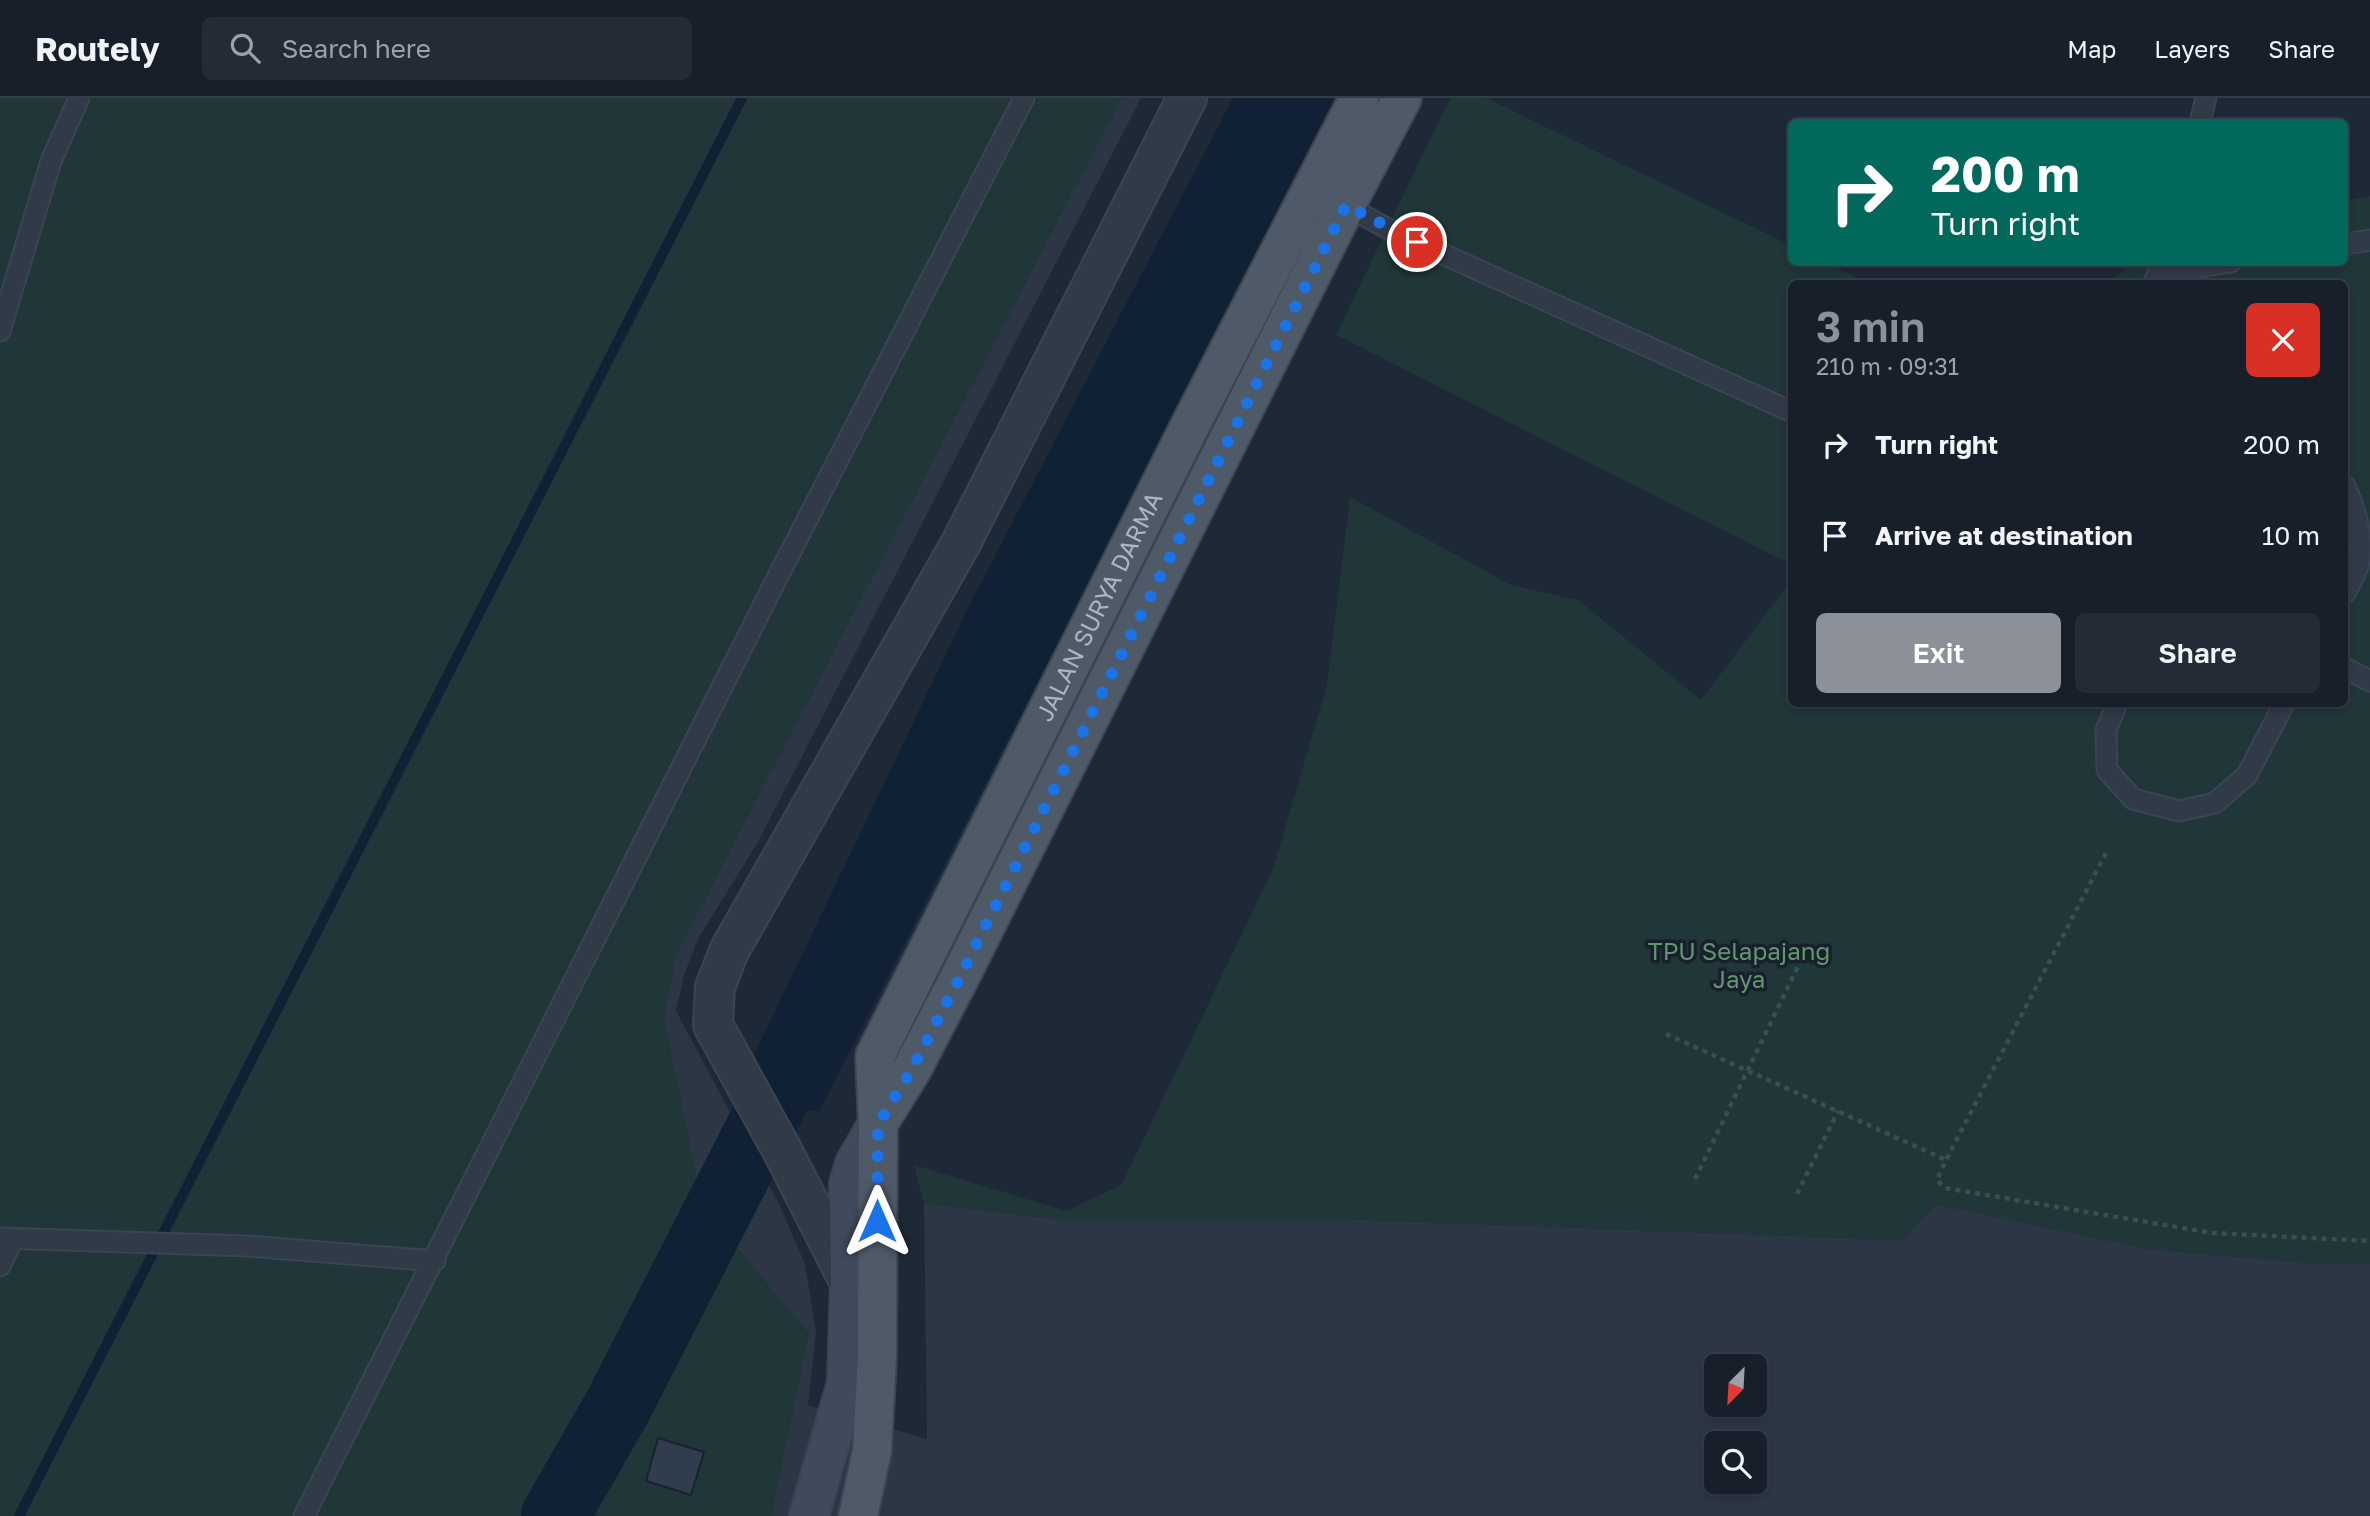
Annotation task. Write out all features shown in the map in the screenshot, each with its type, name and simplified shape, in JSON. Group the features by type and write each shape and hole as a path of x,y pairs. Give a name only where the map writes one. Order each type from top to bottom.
{"main road":[{"name":"JALAN SURYA DARMA","path":"858,1516 872,1451 877,1356 878,1124 875,1056 1185,436 1359,98"},
{"name":"JALAN SURYA DARMA","path":"878,1124 912,1069 963,971 1402,98"},
{"path":"809,1516 847,1384 849,1184 855,1164 878,1124"}],"street":[{"path":"850,1283 713,1025 715,987 729,951 961,542 1187,98"}],"lane":[{"path":"0,331 51,161 79,98"},
{"path":"304,1516 761,611 1024,98"},
{"path":"2201,119 2206,98"},
{"path":"1312,189 1392,231 1788,410"},
{"path":"2348,244 2370,240"},
{"path":"2158,274 2207,266"},
{"path":"2348,493 2356,510 2361,537 2359,565 2348,587"},
{"path":"2348,670 2370,681"},
{"path":"2116,707 2106,730 2107,770 2133,799 2179,811 2215,803 2247,775 2282,707"},
{"path":"0,1266 7,1239 247,1246 435,1261"}],"path":[{"path":"2106,853 1937,1180 1945,1188 2212,1233 2370,1241"},
{"path":"1695,1180 1805,952"},
{"path":"1666,1034 1946,1160"},
{"path":"1797,1195 1838,1111"}],"shaded area":[{"path":"0,98 1141,98 758,842 698,939 684,975 676,1011 780,1206 805,1264 816,1332 808,1405 927,1439 924,1203 1055,1219 1344,1219 1903,1240 1935,1204 2149,1249 2322,1264 2370,1264 2370,1516 0,1516"},
{"path":"1233,98 1334,98 819,1112 773,1103 754,1055 970,604"}],"green space":[{"path":"0,98 1122,98 676,955 664,1018 702,1205 809,1334 771,1516 0,1516"},
{"path":"1450,98 1486,98 1788,244 1788,266 1832,266 1863,280 1788,280 1788,563 1336,335"},
{"name":"TPU Selapajang Jaya","path":"2370,196 2370,1264 2322,1264 2149,1249 1935,1204 1903,1240 1344,1219 1055,1219 924,1203 914,1165 1067,1211 1122,1184 1273,869 1327,685 1350,497 1511,585 1578,600 1701,700 1788,584 1788,707 2348,707 2348,280 2112,280 2128,266 2348,266 2348,200"}],"building":[{"path":"658,1438 704,1452 691,1495 646,1481"}],"waterway":[{"path":"19,1516 742,98"},
{"path":"555,1516 618,1406 773,1103 794,1055"}],"route":[{"path":"877,1221 878,1124 912,1069 963,971 1346,205 1417,242"}]}
